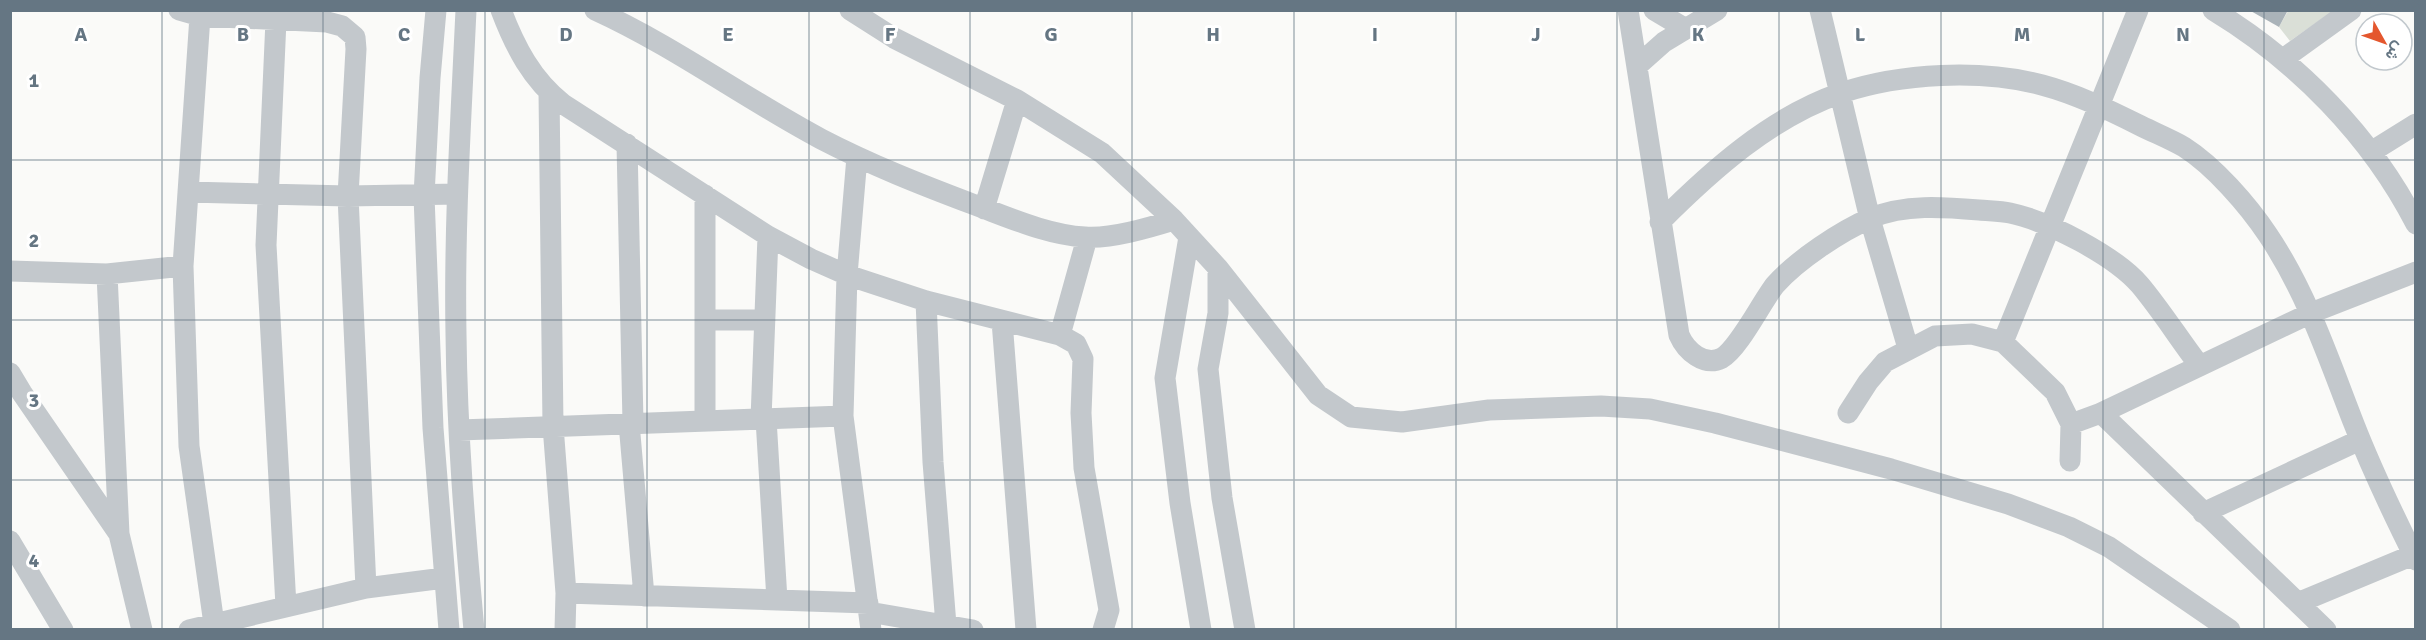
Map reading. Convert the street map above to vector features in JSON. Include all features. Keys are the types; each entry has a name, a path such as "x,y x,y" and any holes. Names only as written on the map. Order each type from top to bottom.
{"street":[{"path":"436,10 424,196 432,403 449,630"},
{"path":"466,10 457,194 456,334 463,499 474,630"},
{"path":"501,10 512,39 532,73 563,104 768,236 847,275 926,301 1060,335 1076,344 1083,359 1081,413 1084,468 1109,610 1103,630"},
{"path":"595,10 620,22 819,138 892,174 984,209 1051,231 1087,238 1151,228 1174,220"},
{"path":"850,10 894,38 1017,100 1102,153 1174,220 1218,268 1318,395 1351,417 1402,422 1489,410 1601,406 1650,409 1715,423 1891,469 2008,504 2070,527 2119,554 2230,630"},
{"path":"1628,10 1679,335 1683,346 1689,351 1701,358 1715,360 1730,351 1776,284 1824,244 1870,219 1894,210 1943,207 2010,213 2049,227 2082,243 2114,263 2139,284 2199,365"},
{"path":"1654,10 1686,29"},
{"path":"1637,66 1664,42 1717,10"},
{"path":"1820,10 1870,219 1908,348"},
{"path":"2003,342 2138,10"},
{"path":"2213,10 2283,59 2330,105 2371,152 2404,201 2415,224"},
{"path":"2283,59 2351,10"},
{"path":"214,624 189,446 183,266 188,192 190,13 327,22 342,26 355,37 348,196 366,588"},
{"path":"276,20 266,245 286,606"},
{"path":"1660,222 1703,180 1770,129 1806,108 1841,93 1880,83 1953,75 2042,85 2100,106 2185,147 2217,175 2266,232 2283,258 2310,313 2361,440 2414,558 2300,602"},
{"path":"549,92 553,426 566,593 565,630"},
{"path":"984,209 1017,100"},
{"path":"2371,152 2415,124"},
{"path":"627,144 631,423 644,596"},
{"path":"857,157 847,275 843,416 869,615"},
{"path":"188,192 348,196 457,194"},
{"path":"705,195 705,421"},
{"path":"768,236 763,419 777,600"},
{"path":"1189,237 1165,378 1180,503 1201,630"},
{"path":"1060,335 1087,238"},
{"path":"10,271 107,274 183,266"},
{"path":"1218,268 1218,313 1208,369 1222,498 1245,630"},
{"path":"2071,424 2102,413 2310,313 2415,272"},
{"path":"107,274 119,534 142,630"},
{"path":"926,301 933,462 946,625"},
{"path":"705,320 765,320"},
{"path":"1002,321 1026,630"},
{"path":"1848,413 1868,382 1885,362 1908,348 1935,336 1972,334 2003,342 2055,392 2071,424 2070,461"},
{"path":"10,373 16,396 119,534"},
{"path":"432,403 458,400"},
{"path":"2102,413 2203,513 2300,602 2326,630"},
{"path":"459,430 843,416"},
{"path":"2203,513 2361,440"},
{"path":"10,541 63,630"},
{"path":"189,630 366,588 444,578"},
{"path":"566,593 777,600 973,630"}],"shaded area":[{"path":"2288,11 2333,11 2290,41 2279,27"}],"building":[{"path":"2249,10 2288,10 2279,27"}]}
